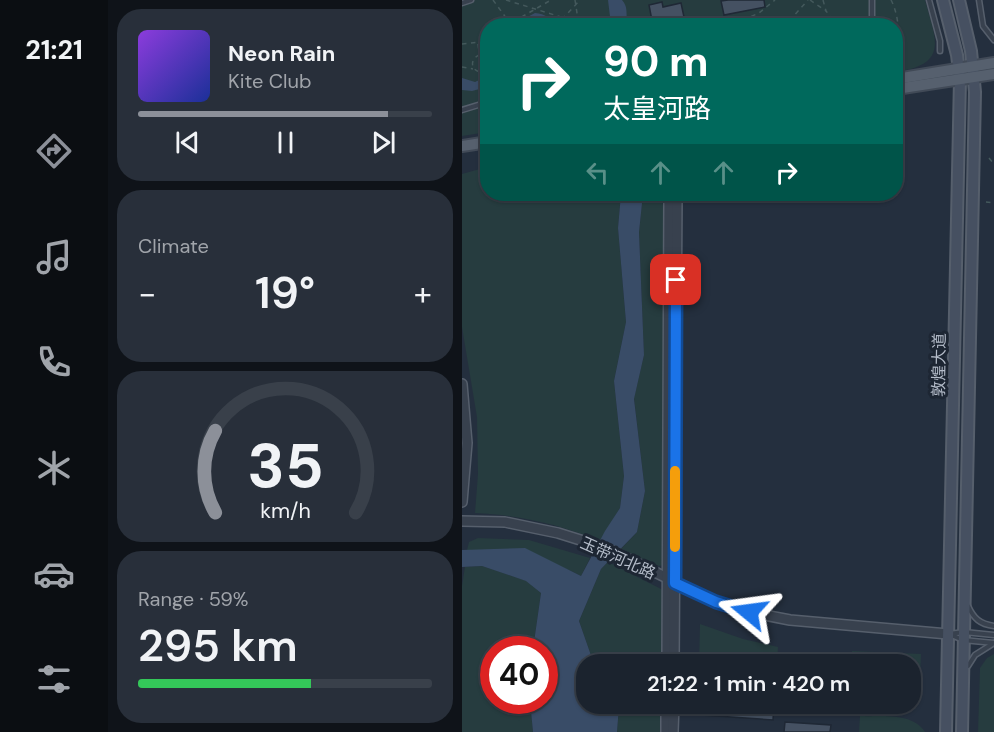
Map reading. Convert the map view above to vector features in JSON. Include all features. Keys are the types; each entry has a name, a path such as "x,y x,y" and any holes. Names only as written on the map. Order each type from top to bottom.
{"main road":[{"name":"敦煌大道","path":"944,0 959,74 946,732"},
{"name":"敦煌大道","path":"959,0 974,78 962,732"},
{"path":"903,87 959,74 973,66 994,63"},
{"path":"903,78 959,74 974,78 994,74"},
{"path":"462,146 480,143"},
{"path":"462,153 480,150"}],"street":[{"path":"669,201 674,654"},
{"path":"668,654 672,582 677,201"},
{"path":"462,384 467,442 462,502"},
{"name":"玉带河北路","path":"462,521 505,522 558,533 606,548 716,602 749,612 790,620 948,634"},
{"path":"666,714 666,732"},
{"path":"674,714 674,732"}],"lane":[{"path":"462,3 471,0"},
{"path":"872,0 872,18"},
{"path":"929,0 940,40 940,51"},
{"path":"979,0 983,26 994,40"},
{"path":"462,110 480,104"},
{"path":"964,597 972,615 983,624 994,626"},
{"path":"948,634 994,643"},
{"path":"948,634 994,635"},
{"path":"963,678 968,664 975,656 994,643"}],"path":[{"path":"492,0 506,18"},
{"path":"506,0 563,18 580,0"},
{"path":"520,18 551,0"},
{"path":"575,0 577,18"},
{"path":"748,18 759,13 775,0"},
{"path":"792,18 809,0 826,11 832,18"},
{"path":"823,0 826,11"},
{"path":"891,0 895,6 896,18"},
{"path":"462,44 478,42 479,55 472,60 473,69"},
{"path":"462,67 480,71"},
{"path":"989,158 994,164"},
{"path":"986,202 994,202"}],"green space":[{"path":"462,0 925,0 933,27 935,48 931,56 924,63 903,70 903,18 480,18 480,133 462,136"},
{"path":"480,169 480,201 620,201 618,228 626,322 614,381 624,476 620,508 600,541 539,521 475,513 478,474 477,417 462,327 462,174"},
{"path":"642,201 662,201 665,217 664,565 659,566 621,549 637,532 645,491 634,398 644,355 639,232"},
{"path":"478,538 529,540 590,558 581,576 556,565 526,557 467,550 469,542"},
{"path":"608,562 663,590 665,654 591,654 579,621 601,569"},
{"path":"482,566 527,581 541,593 535,636 480,636 480,714 531,714 533,732 462,732 462,586 465,567"},
{"path":"700,624 743,639 778,647 778,654 699,654"},
{"path":"852,651 921,654 852,654"},
{"path":"994,654 994,732 978,732 980,668 987,658"},
{"path":"618,714 664,714 664,732 617,732"},
{"path":"860,716 904,718 912,721 925,732 859,732"}],"water":[{"path":"608,0 622,0 626,7 627,18 610,18"},
{"path":"535,13 549,18 525,18"},
{"path":"462,78 475,82 480,80 480,89 462,90"},
{"path":"620,201 642,201 639,232 644,355 634,399 645,491 637,532 601,569 579,621 591,654 576,654 576,714 618,714 617,732 533,732 531,714 558,714 558,636 535,636 541,593 526,581 482,566 462,567 462,550 525,548 581,576 620,508 624,476 614,381 626,322 618,228"}],"building":[{"path":"764,0 765,7 724,15 721,1"},
{"path":"662,2 663,7 681,3 684,17 651,18 649,5"},
{"path":"702,714 773,714 773,720"},
{"path":"785,722 831,725 830,732 784,732"}],"slow traffic":[{"path":"675,471 675,547"}],"route":[{"path":"676,280 675,583 716,602 749,612"}]}
